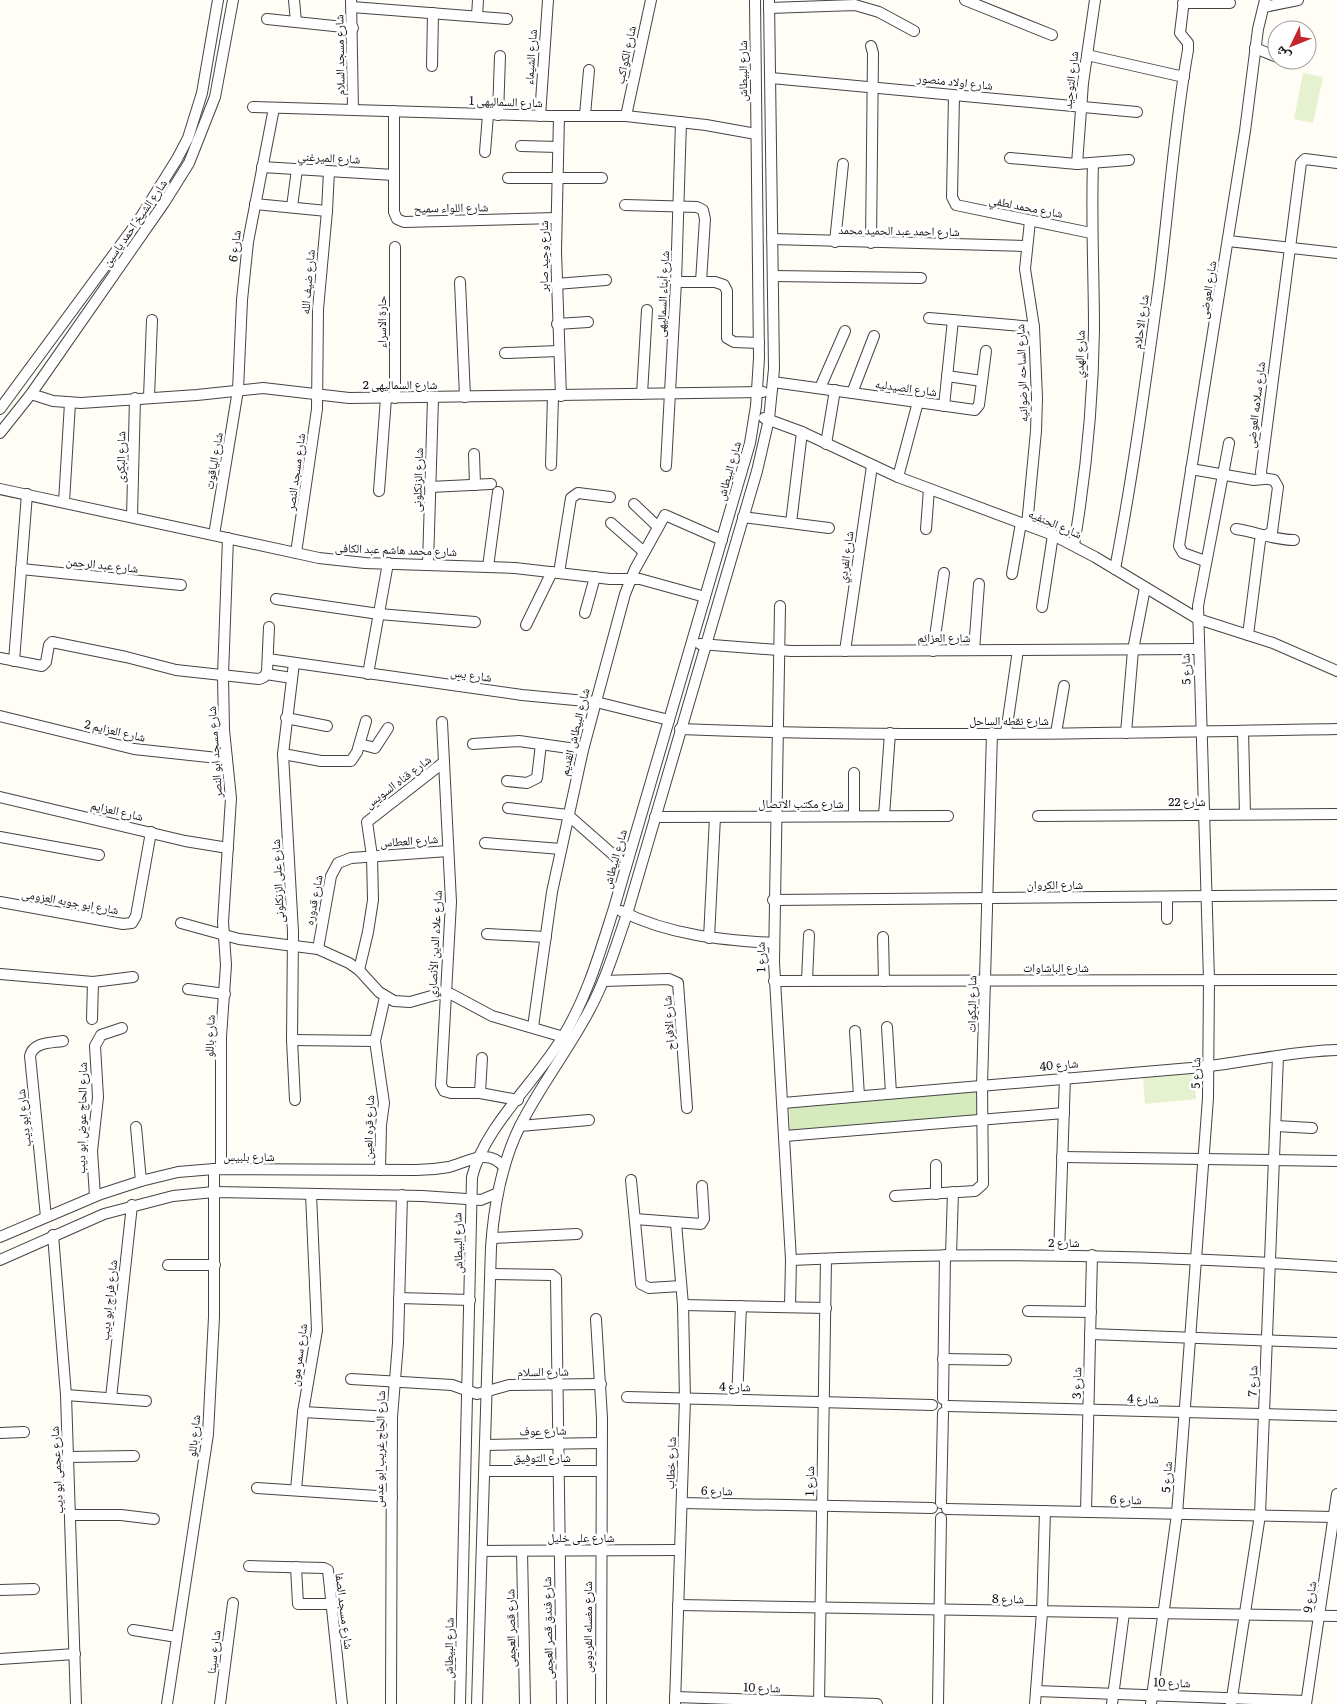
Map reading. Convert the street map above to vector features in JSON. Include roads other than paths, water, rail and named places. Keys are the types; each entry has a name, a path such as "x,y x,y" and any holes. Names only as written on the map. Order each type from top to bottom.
{"street":[{"name":"شارع الشيخ احمد ياسين","path":"0,409 139,220 177,159 188,138 202,93 218,0"},
{"name":"شارع الشيخ احمد ياسين","path":"0,433 31,394 164,204 189,163 215,97 233,0"},
{"path":"294,0 296,22"},
{"path":"415,0 416,12"},
{"path":"477,16 478,0"},
{"name":"شارع الشيماء","path":"540,116 548,0"},
{"name":"شارع الكواكب","path":"626,116 651,0"},
{"name":"شارع البيطاش","path":"460,1704 472,1177 479,1157 492,1134 568,1038 614,908 750,442 758,392 759,343 755,0"},
{"path":"965,0 1052,35"},
{"name":"شارع التوحيد","path":"1077,164 1080,107 1095,0"},
{"path":"1264,4 1298,0"},
{"path":"1183,1 1230,3"},
{"name":"شارع الاحلام","path":"1115,569 1128,504 1159,283 1188,46 1180,33 1183,1"},
{"path":"769,4 847,2 870,9 914,31"},
{"path":"351,4 416,12 507,19"},
{"name":"شارع مسجد السلام","path":"351,4 354,110"},
{"name":"شارع البيطاش","path":"477,1704 492,1238 498,1193 504,1167 520,1126 568,1038 604,981 627,914 743,517 769,419 773,382 773,276 769,4"},
{"name":"شارع العوضى","path":"1205,561 1183,553 1180,546 1246,132 1255,48 1264,4"},
{"path":"432,66 433,13"},
{"path":"267,19 353,28"},
{"path":"870,46 873,51 871,243"},
{"path":"1255,48 1267,52"},
{"path":"1086,54 1184,77"},
{"path":"485,152 493,115 500,56"},
{"path":"584,115 589,70"},
{"name":"شارع اولاد منصور","path":"771,78 1137,112"},
{"name":"شارع محمد لطفي","path":"954,96 952,197 956,205 1091,233"},
{"name":"شارع السماليهى 1","path":"253,107 493,115 626,116 681,122 756,134"},
{"name":"شارع 6","path":"238,390 244,281 255,204 274,108"},
{"name":"شارع اللواء سميح","path":"394,111 394,212 399,221 556,218"},
{"name":"شارع وحيد صابر","path":"551,465 557,396 556,218 559,116"},
{"name":"شارع أبناء السماليهى","path":"666,466 676,282 681,122"},
{"path":"521,146 558,147"},
{"path":"1010,158 1077,164 1129,160"},
{"name":"شارع سلامه العوضى","path":"1264,479 1261,472 1288,248 1302,160 1337,162"},
{"path":"835,242 843,164"},
{"name":"شارع الهدي","path":"1074,545 1088,449 1093,365 1094,296 1091,233 1093,164"},
{"name":"شارع الميرغني","path":"262,167 394,175"},
{"path":"292,207 298,169"},
{"name":"شارع ضيف الله","path":"318,394 318,299 329,171"},
{"path":"508,178 602,178"},
{"path":"255,204 327,211"},
{"path":"625,205 699,208 705,214 701,282"},
{"name":"شارع الساحه الرضوانيه","path":"1012,574 1024,524 1036,432 1034,327 1026,275 1026,246 1030,220"},
{"path":"757,227 772,228"},
{"name":"شارع احمد عبد الحميد محمد","path":"772,239 1026,246"},
{"path":"1228,241 1337,253"},
{"name":"حارة الاسراء","path":"379,491 391,398 395,247"},
{"path":"773,276 920,278"},
{"path":"556,284 606,280"},
{"path":"460,282 465,398"},
{"path":"676,282 719,283 726,288 726,336 729,340 759,343"},
{"path":"642,394 647,310"},
{"path":"929,318 1034,327"},
{"path":"148,398 152,320"},
{"path":"944,406 953,320"},
{"path":"557,324 588,322"},
{"path":"820,388 845,331"},
{"path":"852,393 874,336"},
{"path":"505,354 558,351"},
{"name":"شارع الصيدليه","path":"773,382 977,409 986,351"},
{"path":"947,376 982,381"},
{"name":"شارع السماليهى 2","path":"31,394 70,403 274,388 349,398 772,393"},
{"name":"شارع الياقوت","path":"214,535 238,390"},
{"path":"826,444 835,390"},
{"name":"شارع مسجد النصر","path":"296,553 318,394"},
{"name":"شارع البكرى","path":"132,517 135,398"},
{"name":"شارع الزنكلونى","path":"428,564 433,398"},
{"path":"898,477 918,402"},
{"path":"64,502 70,403"},
{"name":"شارع الحنفيه","path":"755,415 802,432 898,477 1053,535 1074,545 1198,619 1291,649 1337,671"},
{"path":"792,523 802,432"},
{"name":"شارع 5","path":"1152,1700 1177,1514 1204,1159 1208,1067 1209,980 1198,619 1205,561 1229,443"},
{"path":"474,454 475,484"},
{"name":"شارع الفردي","path":"845,651 872,466"},
{"path":"1191,470 1254,480 1264,479 1275,482 1278,487 1272,530 1269,535 1260,541 1248,636"},
{"path":"430,487 492,484"},
{"name":"شارع محمد هاشم عبد الكافى","path":"0,489 296,553 342,561 488,567 649,580 705,597"},
{"path":"926,529 929,489"},
{"path":"488,567 498,492"},
{"path":"526,625 555,573 571,498 578,493 610,497"},
{"path":"14,661 27,494"},
{"path":"634,504 658,526 663,516 668,515 722,540"},
{"path":"743,517 829,528"},
{"path":"611,523 644,552"},
{"name":"شارع البيطاش القديم","path":"533,1027 561,849 583,750 620,610 631,579 658,526"},
{"path":"1236,529 1256,532 1274,539 1294,540"},
{"path":"1042,607 1053,535"},
{"name":"شارع مسجد ابو النصر","path":"223,934 231,798 223,675 228,538"},
{"path":"368,674 388,563"},
{"name":"شارع عبد الرحمن","path":"21,569 181,585"},
{"path":"933,650 944,573"},
{"path":"585,613 595,577"},
{"path":"974,650 979,584"},
{"path":"1126,733 1133,650 1145,588"},
{"path":"276,599 379,614 475,622"},
{"name":"شارع 1","path":"780,606 773,943 791,1260 790,1307"},
{"path":"266,674 269,627"},
{"path":"0,658 42,666 46,662 48,645 52,642 126,656 176,670 259,679 266,674 292,678"},
{"name":"شارع العزائم","path":"691,643 779,651 1198,649"},
{"path":"1006,733 1018,650"},
{"name":"شارع يس","path":"268,659 522,695 596,702 669,720"},
{"name":"شارع على الزنكلونى","path":"294,663 282,754 293,945 292,1040 295,1100"},
{"path":"1056,733 1064,686"},
{"name":"شارع العزايم 2","path":"0,716 155,752 227,759"},
{"path":"286,718 327,726"},
{"path":"282,754 308,760 346,762 355,758 366,721"},
{"name":"شارع علاء الدين الأنصاري","path":"442,722 451,902 441,1084 444,1091 451,1093 480,1093 518,1100"},
{"path":"360,744 375,748 388,728"},
{"name":"شارع نقطه الساحل","path":"680,729 777,733 1126,733 1337,729"},
{"path":"1243,731 1245,814"},
{"path":"884,816 890,733"},
{"name":"شارع البكوات","path":"895,1196 975,1191 983,1184 982,1085 992,733"},
{"path":"473,744 504,741 583,750"},
{"path":"507,781 527,783 536,778 541,744"},
{"name":"شارع قناه السويس","path":"359,970 372,911 372,856 367,827 368,820 444,762"},
{"path":"854,773 854,816"},
{"name":"شارع العزايم","path":"0,797 191,842 228,848"},
{"path":"508,808 568,816 626,866"},
{"name":"شارع 22","path":"1038,816 1337,814"},
{"name":"شارع مكتب الاتصال","path":"655,817 948,816"},
{"path":"709,938 715,817"},
{"name":"شارع ابو جوبه العزومى","path":"0,902 123,924 132,923 136,916 151,832"},
{"path":"0,837 99,855"},
{"path":"485,843 561,849"},
{"name":"شارع العطاس","path":"372,856 448,851"},
{"name":"شارع قدوره","path":"318,949 333,869 344,859 372,856"},
{"name":"شارع الكروان","path":"773,900 1207,898 1337,895"},
{"path":"1167,898 1167,919"},
{"path":"614,908 677,931 709,938 773,943"},
{"path":"181,923 248,941 318,949 359,970 385,997 394,1001 410,1002 446,992 492,1016 568,1038"},
{"name":"شارع باللو","path":"167,1704 208,1434 215,1265 214,1192 218,1169 221,1037 226,965 223,934"},
{"path":"487,934 546,937"},
{"path":"807,981 809,935"},
{"path":"883,936 884,981"},
{"path":"0,974 93,982 133,977"},
{"name":"شارع الافراح","path":"604,981 669,979 678,984 687,1108"},
{"name":"شارع الباشاوات","path":"774,980 1337,980"},
{"path":"92,1019 93,982"},
{"path":"188,989 225,994"},
{"name":"شارع قره العين","path":"380,1170 381,1125 384,1103 375,1041 385,997"},
{"path":"886,1026 891,1093"},
{"name":"شارع الحاج عوض ابو ديب","path":"95,1196 92,1142 98,1096 95,1046 101,1035 122,1028"},
{"path":"855,1031 859,1096"},
{"path":"292,1040 375,1041"},
{"name":"شارع ابو ديب","path":"46,1217 30,1056 32,1049 38,1045 62,1041"},
{"name":"شارع 40","path":"783,1103 1065,1077 1208,1067 1278,1056 1337,1050"},
{"name":"شارع 7","path":"1232,1701 1260,1515 1278,1056"},
{"path":"480,1093 482,1058"},
{"path":"1059,1255 1065,1077"},
{"path":"785,1136 1064,1112"},
{"path":"520,1126 589,1120"},
{"path":"1276,1126 1312,1128"},
{"path":"136,1127 141,1181"},
{"path":"479,1157 496,1159 504,1167"},
{"name":"شارع بلبيس","path":"0,1237 95,1196 141,1181 178,1172 218,1169 432,1170 479,1157"},
{"path":"1062,1158 1337,1161"},
{"path":"936,1164 936,1194"},
{"path":"631,1180 641,1284 649,1288 681,1286"},
{"path":"635,1219 697,1225 703,1222 702,1186"},
{"path":"0,1260 53,1235 132,1205 173,1196 214,1192 487,1199 498,1193"},
{"path":"938,1704 941,1518 946,1515 940,1507 944,1406 943,1359 948,1255 954,1192"},
{"name":"شارع سمر مون","path":"296,1490 303,1412 317,1330 311,1194"},
{"name":"شارع الحاج غريب ابو عدس","path":"391,1704 392,1416 399,1298 402,1196"},
{"name":"شارع فراج ابو ديب","path":"111,1398 132,1205"},
{"name":"شارع خطاب","path":"675,1701 685,1398 681,1286 676,1223"},
{"path":"492,1238 576,1234"},
{"name":"شارع عجمى ابو ديب","path":"53,1235 66,1395 72,1515 76,1704"},
{"name":"شارع 2","path":"791,1260 948,1255 1092,1255 1270,1262 1337,1267"},
{"name":"شارع 3","path":"1086,1512 1092,1255"},
{"name":"شارع 1","path":"819,1703 826,1259"},
{"path":"168,1265 215,1265"},
{"name":"شارع فندق قصر العجمى","path":"491,1274 552,1275 556,1278 562,1704"},
{"path":"399,1298 470,1300"},
{"path":"682,1306 826,1308"},
{"path":"737,1400 741,1306"},
{"path":"1028,1311 1091,1312"},
{"name":"شارع مغسله الفردوس","path":"596,1319 601,1384 601,1704"},
{"path":"1090,1334 1337,1343"},
{"path":"943,1359 1006,1360"},
{"name":"شارع السلام","path":"351,1379 452,1385 477,1394 509,1385 601,1384"},
{"path":"66,1395 146,1401"},
{"name":"شارع 4","path":"627,1397 932,1405 935,1400 944,1406 1184,1414 1337,1416"},
{"path":"303,1412 392,1416"},
{"path":"0,1433 24,1432"},
{"name":"شارع عوف","path":"485,1445 601,1443"},
{"path":"69,1457 134,1456"},
{"name":"شارع التوفيق","path":"484,1471 600,1470"},
{"path":"257,1488 392,1497"},
{"name":"شارع 9","path":"1306,1702 1337,1494"},
{"name":"شارع 6","path":"682,1503 940,1507 1334,1517"},
{"path":"1035,1704 1042,1612 1045,1511"},
{"path":"72,1515 121,1515 154,1519"},
{"name":"شارع على خليل","path":"482,1552 680,1550"},
{"name":"شارع قصر العجمى","path":"522,1551 525,1704"},
{"name":"شارع مسجد الصفا","path":"249,1566 327,1569 342,1704"},
{"path":"296,1567 298,1604 332,1604"},
{"path":"0,1590 34,1589"},
{"name":"شارع سينا","path":"220,1704 233,1603"},
{"name":"شارع 8","path":"678,1605 1337,1616"},
{"path":"1113,1699 1124,1613"},
{"path":"133,1630 177,1637"},
{"path":"0,1659 75,1654"},
{"name":"شارع 10","path":"1036,1692 1113,1699 1306,1702"},
{"name":"شارع 10","path":"675,1701 877,1704"}]}
